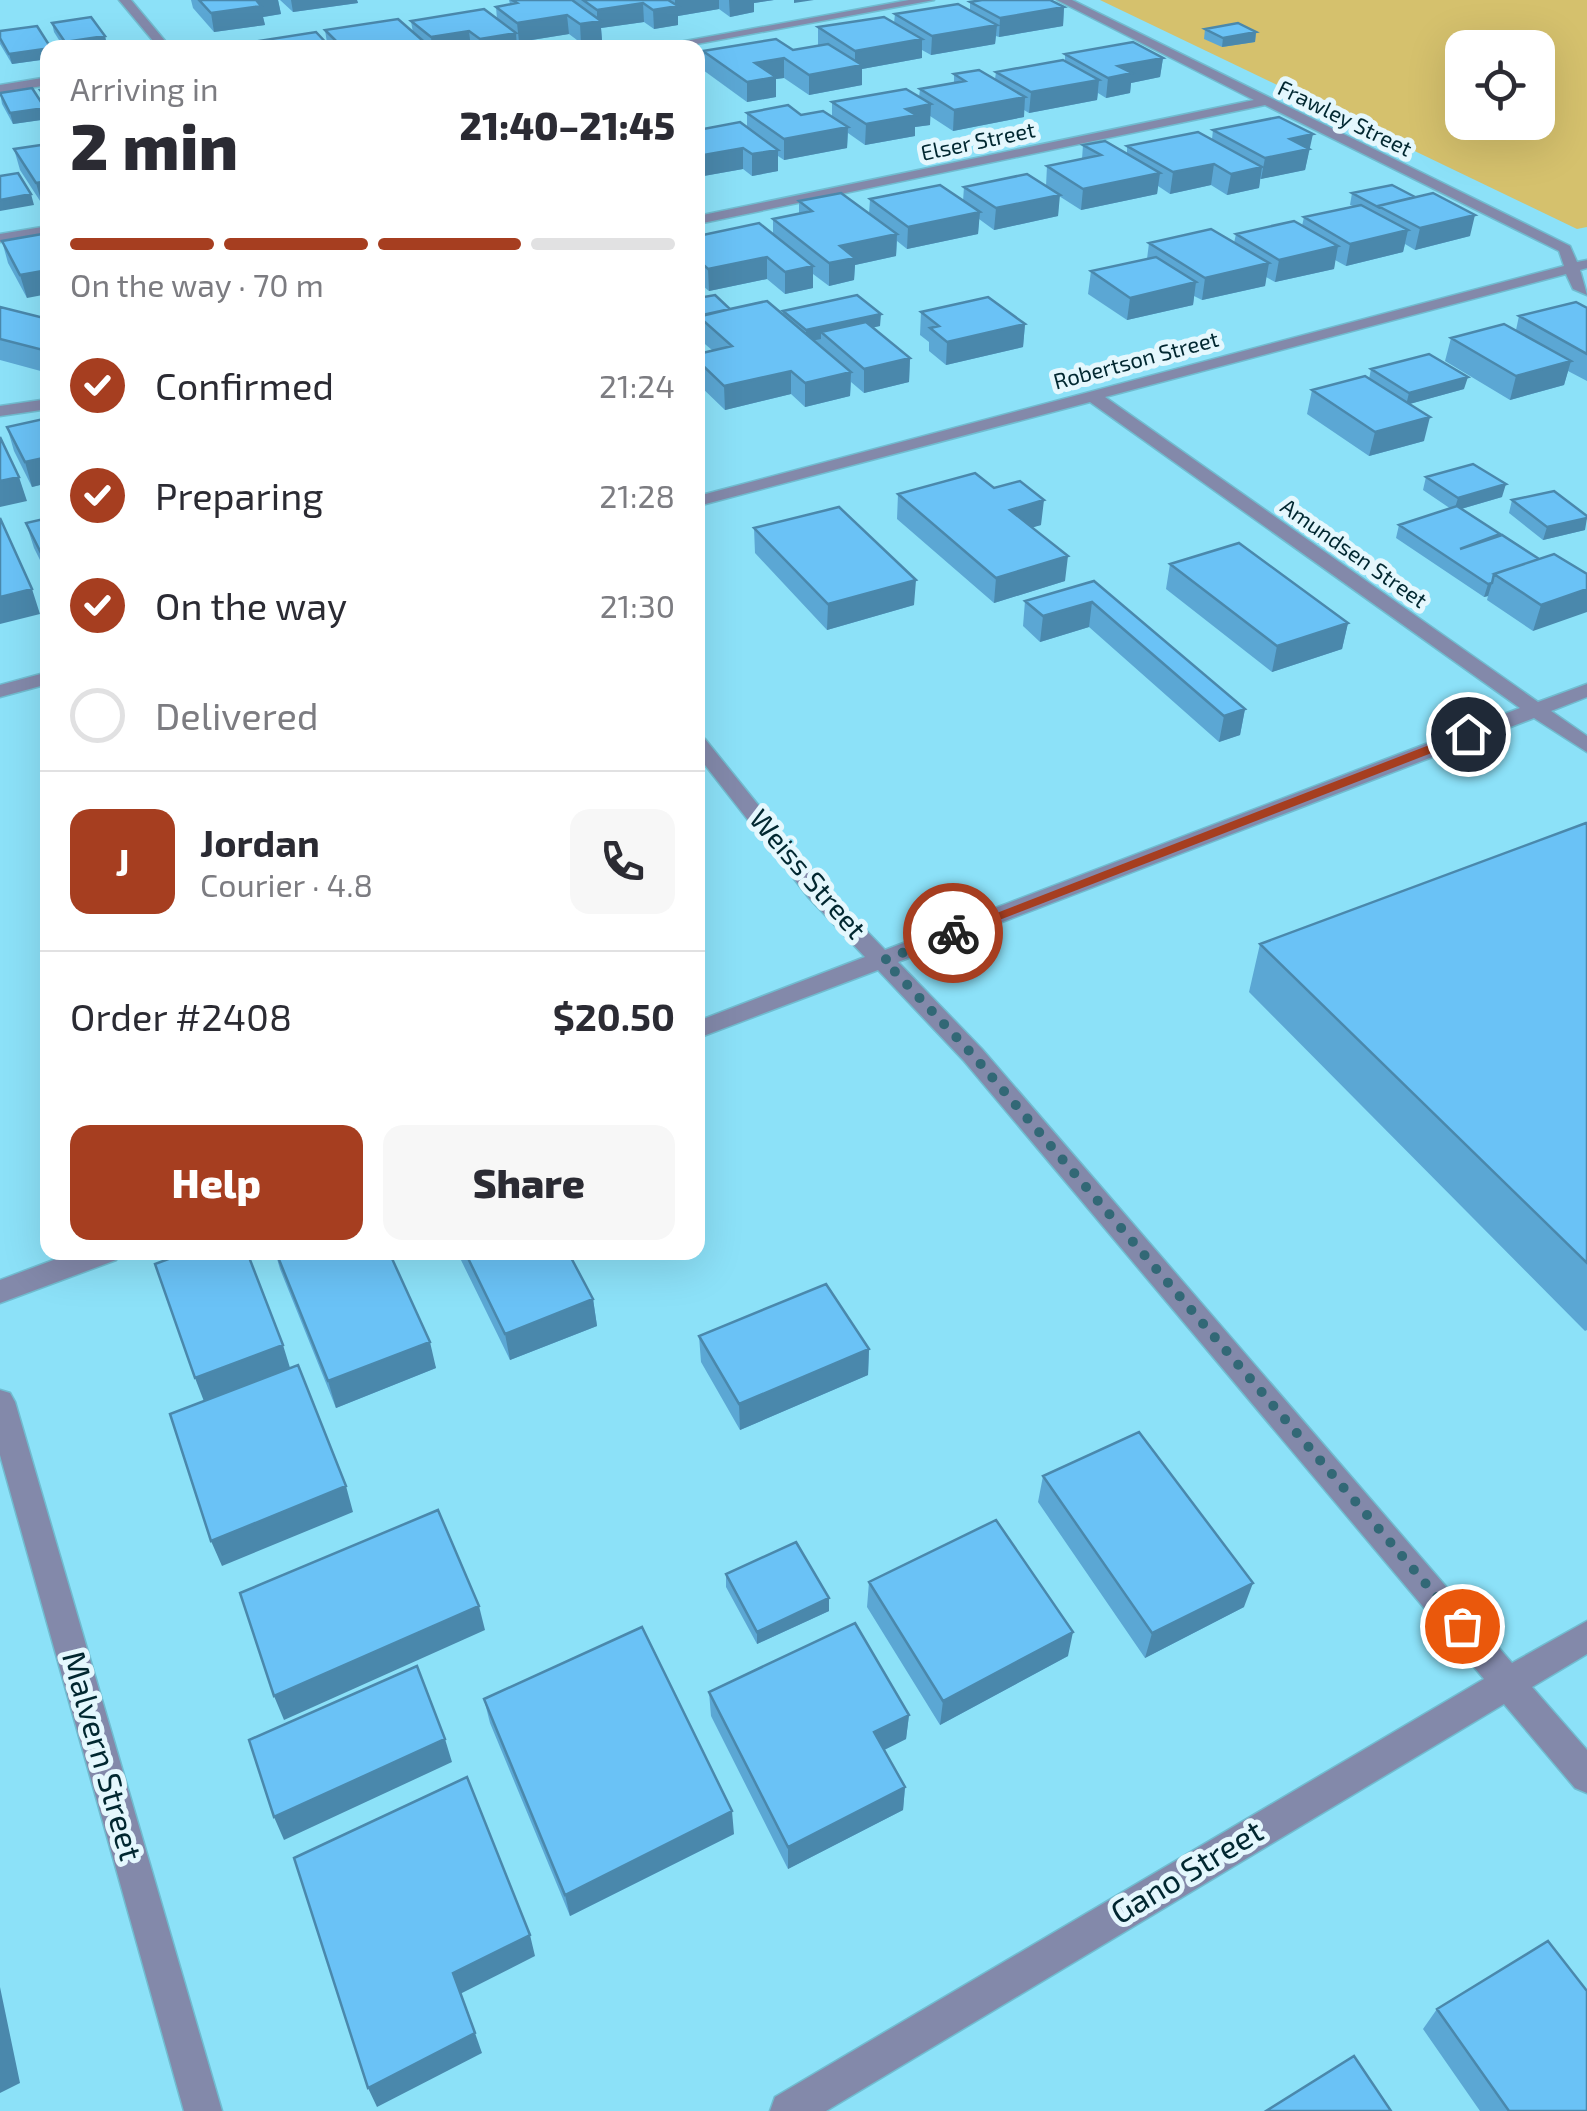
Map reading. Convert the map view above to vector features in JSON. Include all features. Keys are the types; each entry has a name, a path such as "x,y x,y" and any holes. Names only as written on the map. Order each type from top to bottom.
{"street":[{"path":"124,0 159,40"},
{"path":"698,40 928,0"},
{"name":"Frawley Street","path":"1063,0 1566,249 1580,266 1578,286 1587,291"},
{"path":"0,89 40,82"},
{"name":"Elser Street","path":"705,219 1266,101"},
{"path":"0,238 40,231"},
{"name":"Robertson Street","path":"705,499 1580,266"},
{"name":"Amundsen Street","path":"1094,397 1587,746"},
{"path":"0,412 40,405"},
{"path":"0,691 40,680"},
{"path":"705,1027 1587,690"},
{"name":"Weiss Street","path":"705,752 818,893 973,1055 1510,1680 1587,1776"},
{"path":"0,1292 85,1260"},
{"name":"Malvern Street","path":"0,1402 203,2111"},
{"name":"Gano Street","path":"789,2111 1587,1636"}],"shaded area":[{"path":"1100,0 1587,0 1587,227 1577,229"}],"building":[{"path":"199,0 256,0 261,6 211,13"},
{"path":"512,0 572,0 601,21 580,24 567,15 517,23 496,7 517,3"},
{"path":"583,0 668,0 678,6 653,10 643,3 597,10"},
{"path":"1050,0 1064,7 1000,18 970,2"},
{"path":"958,4 997,25 932,36 895,14"},
{"path":"484,9 516,33 480,39 469,31 431,37 411,21"},
{"path":"91,17 105,36 64,40 52,23"},
{"path":"884,17 922,39 855,51 818,27"},
{"path":"398,19 422,40 335,40 325,30"},
{"path":"1238,23 1256,32 1223,38 1205,29"},
{"path":"37,26 46,40 40,40 40,50 9,54 0,31"},
{"path":"316,32 324,40 265,40"},
{"path":"776,39 793,50 828,44 862,65 809,75 784,58 755,63 776,77 747,82 705,51"},
{"path":"1133,42 1163,58 1118,66 1132,73 1108,78 1065,54"},
{"path":"1063,60 1099,80 1031,92 996,72"},
{"path":"979,70 1025,97 954,110 920,89 965,81 954,74"},
{"path":"32,88 40,100 40,109 10,113 0,93"},
{"path":"906,89 931,104 906,109 916,115 866,124 832,102"},
{"path":"788,105 801,115 823,111 848,127 784,139 747,113"},
{"path":"1279,117 1313,134 1290,139 1309,149 1265,158 1213,130"},
{"path":"740,122 778,150 752,154 743,148 705,155 705,129"},
{"path":"1198,132 1262,167 1231,174 1214,164 1173,172 1127,146"},
{"path":"1105,141 1160,173 1083,189 1047,166 1101,155 1083,145"},
{"path":"40,145 40,182 36,183 14,149"},
{"path":"18,173 31,194 0,200 0,176"},
{"path":"1027,174 1060,195 996,208 964,187"},
{"path":"940,185 980,212 908,227 870,199"},
{"path":"1392,185 1415,197 1378,207 1352,193"},
{"path":"841,193 897,234 840,246 855,258 829,263 773,219 812,211 799,201"},
{"path":"1433,193 1475,215 1420,228 1378,206"},
{"path":"1361,205 1408,230 1350,244 1304,217"},
{"path":"1294,221 1338,246 1279,260 1236,234"},
{"path":"759,223 813,266 785,272 767,257 708,269 705,235"},
{"path":"1211,229 1269,263 1205,278 1149,243"},
{"path":"40,234 40,271 20,275 2,241"},
{"path":"1156,257 1196,282 1130,298 1091,271"},
{"path":"715,295 730,309 705,315 705,297"},
{"path":"857,295 881,314 806,330 783,311"},
{"path":"988,297 1025,324 947,342 930,328 939,326 921,312"},
{"path":"767,301 851,372 805,383 791,371 724,386 705,368 705,352 732,346 705,322 705,314"},
{"path":"1576,302 1587,308 1587,354 1519,316"},
{"path":"0,307 40,317 40,349 0,339"},
{"path":"866,322 910,358 864,369 821,332"},
{"path":"1504,324 1571,361 1516,376 1451,338"},
{"path":"1429,354 1468,377 1409,393 1371,369"},
{"path":"1365,376 1430,417 1375,432 1312,390"},
{"path":"40,420 40,459 25,462 7,427"},
{"path":"0,437 19,477 0,481"},
{"path":"1473,464 1506,484 1458,498 1426,477"},
{"path":"975,473 994,488 1020,481 1044,500 1010,510 1068,556 996,578 898,494"},
{"path":"1554,491 1587,518 1547,527 1512,500"},
{"path":"1457,506 1500,534 1460,549 1502,535 1539,559 1494,574 1488,584 1399,525"},
{"path":"839,507 916,580 828,604 754,528"},
{"path":"0,518 32,589 0,597"},
{"path":"40,520 40,551 26,523"},
{"path":"1239,543 1348,623 1277,646 1170,564"},
{"path":"1554,554 1587,574 1587,589 1541,605 1494,574"},
{"path":"1094,581 1245,709 1224,716 1092,602 1043,616 1025,601"},
{"path":"1587,824 1587,1263 1260,944"},
{"path":"166,1260 250,1260 283,1345 195,1378 155,1264"},
{"path":"279,1260 393,1260 430,1342 328,1381"},
{"path":"469,1260 572,1260 593,1299 505,1334"},
{"path":"826,1284 869,1349 739,1404 699,1336"},
{"path":"298,1365 346,1486 211,1541 170,1414"},
{"path":"1139,1432 1253,1583 1152,1633 1043,1476"},
{"path":"438,1510 479,1606 274,1696 240,1593"},
{"path":"996,1520 1073,1632 943,1701 869,1582"},
{"path":"796,1542 829,1598 757,1632 726,1574"},
{"path":"855,1623 909,1715 874,1732 905,1787 788,1847 709,1692"},
{"path":"642,1627 732,1811 565,1895 484,1699"},
{"path":"417,1666 445,1739 274,1817 249,1740"},
{"path":"467,1777 530,1935 453,1973 475,2033 368,2088 294,1858"},
{"path":"1548,1941 1587,1991 1587,2111 1509,2111 1437,2009"},
{"path":"1354,2056 1391,2111 1266,2111"}],"way so far":[{"path":"953,933 884,960 973,1055 1462,1626"}],"route":[{"path":"953,933 1468,734"}]}
